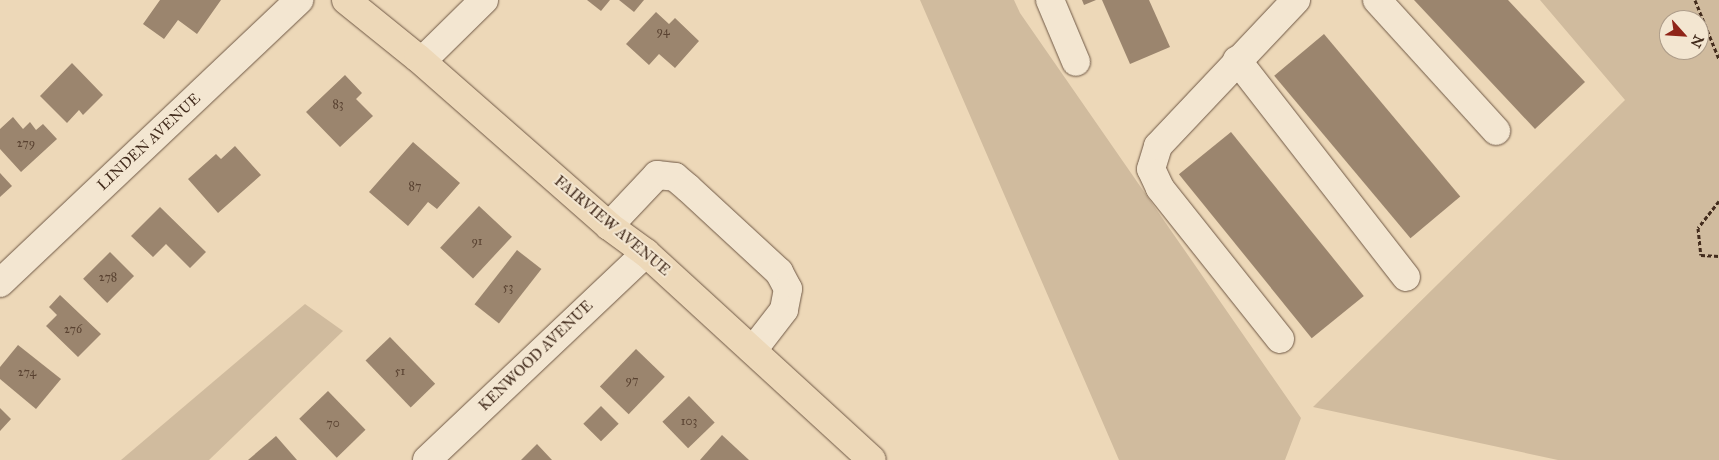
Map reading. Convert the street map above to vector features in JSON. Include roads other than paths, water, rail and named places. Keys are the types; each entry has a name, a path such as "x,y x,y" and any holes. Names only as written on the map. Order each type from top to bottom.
{"main road":[{"name":"FAIRVIEW AVENUE","path":"346,0 422,61 609,226 646,253 872,460"}],"street":[{"name":"LINDEN AVENUE","path":"0,283 299,0"},
{"path":"422,61 484,0"},
{"path":"1050,0 1076,62"},
{"path":"1280,339 1160,188 1151,169 1158,146 1237,60 1296,0"},
{"path":"1377,0 1496,131"},
{"path":"1237,60 1406,277"},
{"path":"609,226 657,174 675,178 688,188 779,272 788,288 784,310 753,350"},
{"name":"KENWOOD AVENUE","path":"427,460 646,253"}]}
